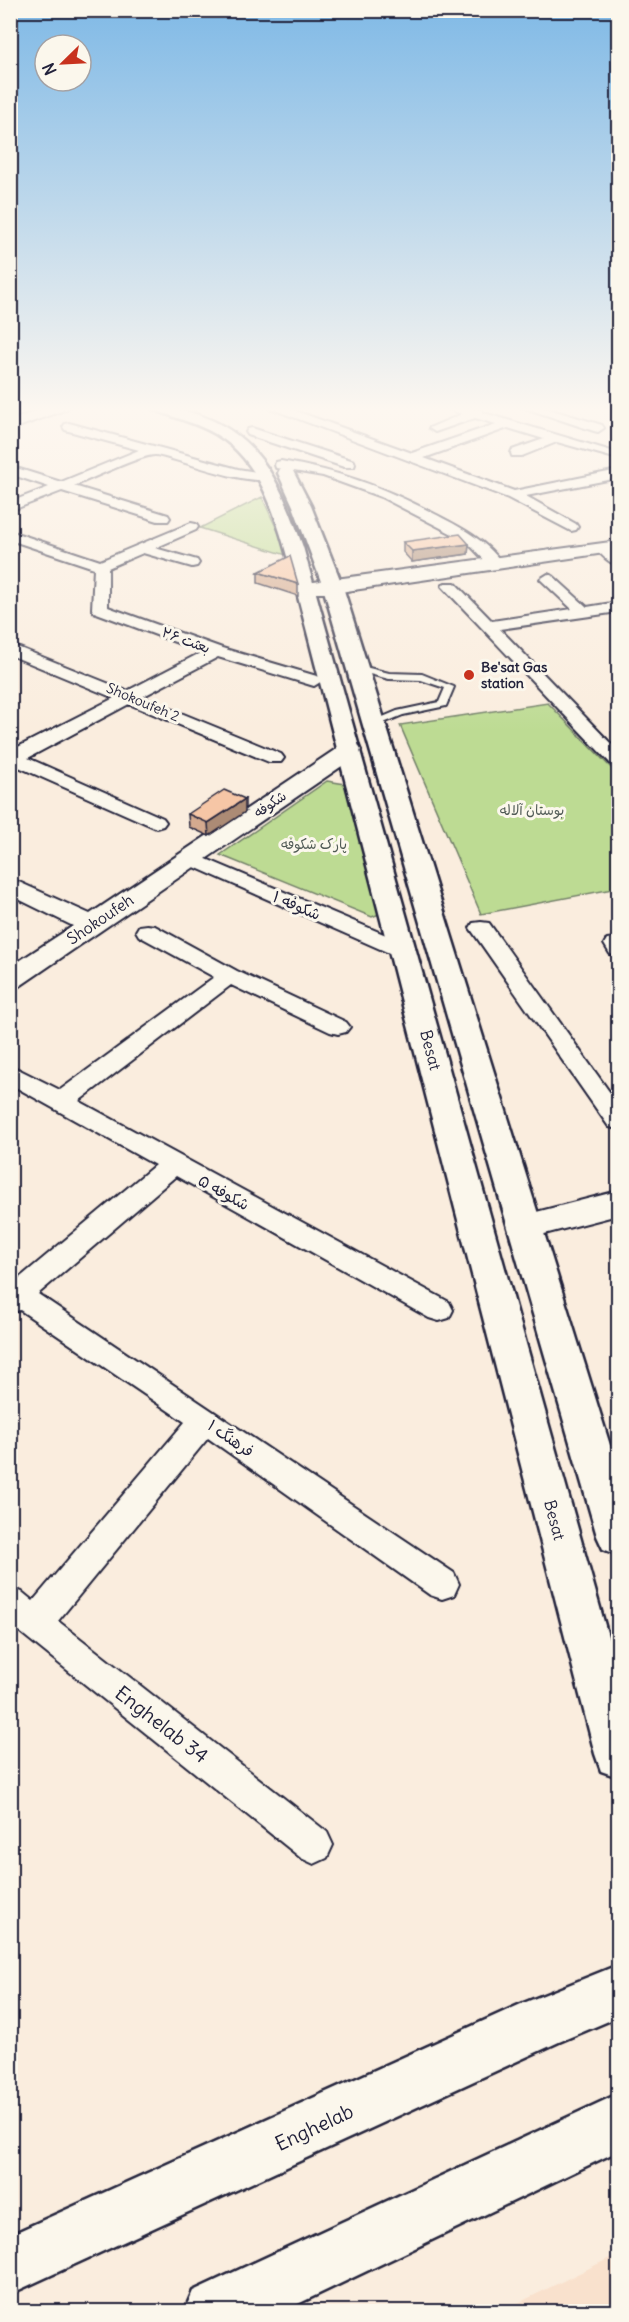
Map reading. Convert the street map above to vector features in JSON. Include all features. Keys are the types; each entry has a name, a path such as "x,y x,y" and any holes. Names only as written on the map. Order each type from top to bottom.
{"main road":[{"name":"Besat","path":"283,514 357,668 618,1536"},
{"name":"Besat","path":"320,588 350,750 618,1754"},
{"path":"479,1227 525,1227"},
{"name":"Enghelab","path":"10,2265 540,2022 618,1991"},
{"path":"214,2312 618,2122"}],"street":[{"path":"151,514 162,518"},
{"path":"427,514 471,538 496,564"},
{"path":"548,514 571,527"},
{"path":"10,535 101,566 191,527"},
{"path":"320,588 611,547 618,561"},
{"path":"144,549 192,563"},
{"name":"بعثت ۲۶","path":"101,566 100,609 216,651 314,681"},
{"path":"548,579 584,612"},
{"path":"450,586 618,759"},
{"path":"489,626 618,607"},
{"path":"602,610 618,624"},
{"name":"Shokoufeh 2","path":"10,649 275,758"},
{"path":"12,758 216,651"},
{"name":"شکوفه","path":"190,858 350,750"},
{"path":"12,758 156,822"},
{"name":"Shokoufeh","path":"10,980 190,858"},
{"name":"شکوفه ۱","path":"190,858 404,951"},
{"path":"10,885 92,925"},
{"path":"481,928 618,1121"},
{"path":"147,931 229,976 338,1027"},
{"path":"61,1102 229,976"},
{"name":"شکوفه ۵","path":"10,1073 439,1310"},
{"path":"14,1295 173,1164"},
{"path":"525,1227 618,1203"},
{"name":"فرهنگ ۱","path":"14,1295 205,1420 442,1584"},
{"path":"23,1613 205,1420"},
{"name":"Enghelab 34","path":"23,1613 314,1845"}],"lane":[{"path":"357,668 389,676 422,677 450,687 443,704 400,713 374,724"}],"shaded area":[{"path":"618,2254 618,2311 502,2311"}],"green space":[{"path":"227,514 270,514 288,553 286,555 200,528"},
{"name":"بوستان آلاله","path":"548,703 618,775 618,888 481,914 400,725"},
{"name":"پارک شکوفه","path":"327,781 345,784 379,914 372,917 220,855"}],"building":[{"path":"460,534 469,544 412,551 403,542"},
{"path":"290,556 298,584 258,572"},
{"path":"224,790 245,799 208,823 188,814"}],"place":[{"name":"Be'sat Gas station","path":"469,675"}]}
